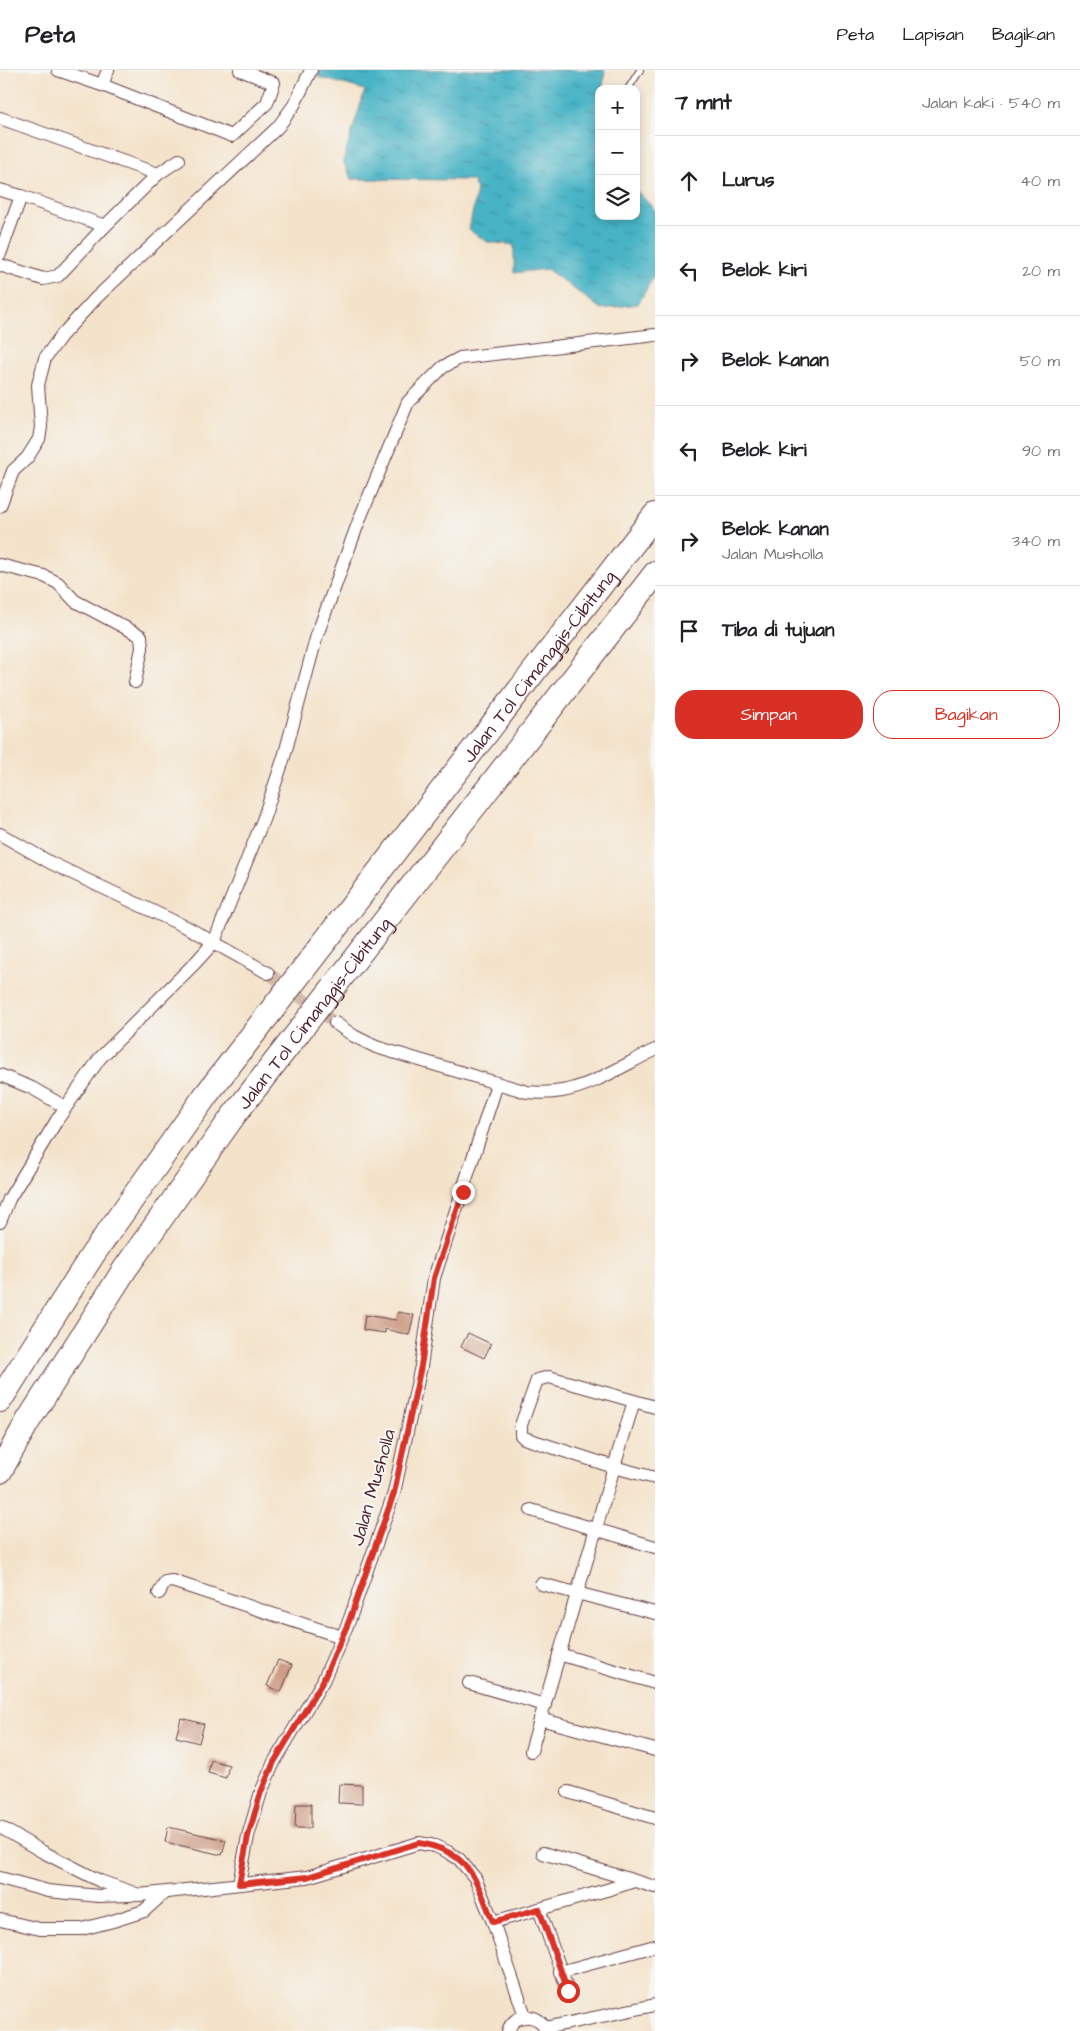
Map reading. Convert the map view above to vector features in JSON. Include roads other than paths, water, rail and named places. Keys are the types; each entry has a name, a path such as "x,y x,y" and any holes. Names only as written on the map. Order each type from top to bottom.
{"highway":[{"name":"Jalan Tol Cimanggis–Cibitung","path":"0,1400 93,1254 206,1096 655,515"},
{"name":"Jalan Tol Cimanggis–Cibitung","path":"0,1470 28,1421 125,1269 234,1114 655,574"}],"street":[{"path":"58,70 102,85 232,136 267,103 274,83 240,70"},
{"path":"102,85 108,70"},
{"path":"0,506 13,472 27,458 39,439 41,427 38,385 45,358 61,336 96,298 278,128 294,105 310,70"},
{"path":"0,118 158,174"},
{"path":"0,266 43,279 58,276 158,174 179,160"},
{"path":"0,190 105,226"},
{"path":"0,254 21,196"},
{"path":"0,1222 9,1199 66,1107 100,1058 126,1030 190,969 214,942 263,820 278,775 317,635 360,518 408,402 443,367 460,358 655,335"},
{"path":"0,565 44,576 58,583 75,601 141,636 142,648 135,682"},
{"path":"0,835 51,863 190,928 268,973"},
{"path":"335,1023 354,1036 376,1046 527,1092 548,1093 564,1091 584,1085 655,1050"},
{"path":"0,1075 32,1088 66,1107"},
{"name":"Jalan Musholla","path":"239,1884 248,1836 264,1785 274,1762 323,1681 342,1638 394,1493 421,1366 434,1278 496,1084"},
{"path":"655,1407 549,1377 539,1378 521,1425 521,1435 524,1438 655,1478"},
{"path":"530,1751 634,1401"},
{"path":"531,1510 655,1546"},
{"path":"159,1593 165,1582 172,1580 342,1638"},
{"path":"541,1584 655,1613"},
{"path":"559,1654 655,1683"},
{"path":"469,1683 544,1705"},
{"path":"540,1718 655,1750"},
{"path":"568,1792 655,1818"},
{"path":"0,1828 100,1881 139,1895"},
{"path":"0,1878 48,1890 99,1896 139,1895 307,1877 419,1843 435,1846 459,1859 475,1878 493,1922 524,2016"},
{"path":"543,1853 655,1887"},
{"path":"493,1922 634,1881"},
{"path":"0,1920 40,1929 82,1929 144,1911 164,1893"},
{"path":"539,1909 568,1991"},
{"path":"560,1972 655,1946"},
{"path":"508,2031 516,2019 524,2016 533,2017 540,2021 545,2030 655,2005"}],"lane":[{"path":"631,85 640,70"}],"water":[{"path":"320,70 605,70 603,85 595,85 595,220 640,220 640,194 655,210 655,274 638,304 601,309 547,269 514,273 514,245 488,242 469,230 477,190 472,180 352,179 343,161 365,90 318,77"}],"tunnel":[{"path":"268,973 335,1023"}]}
